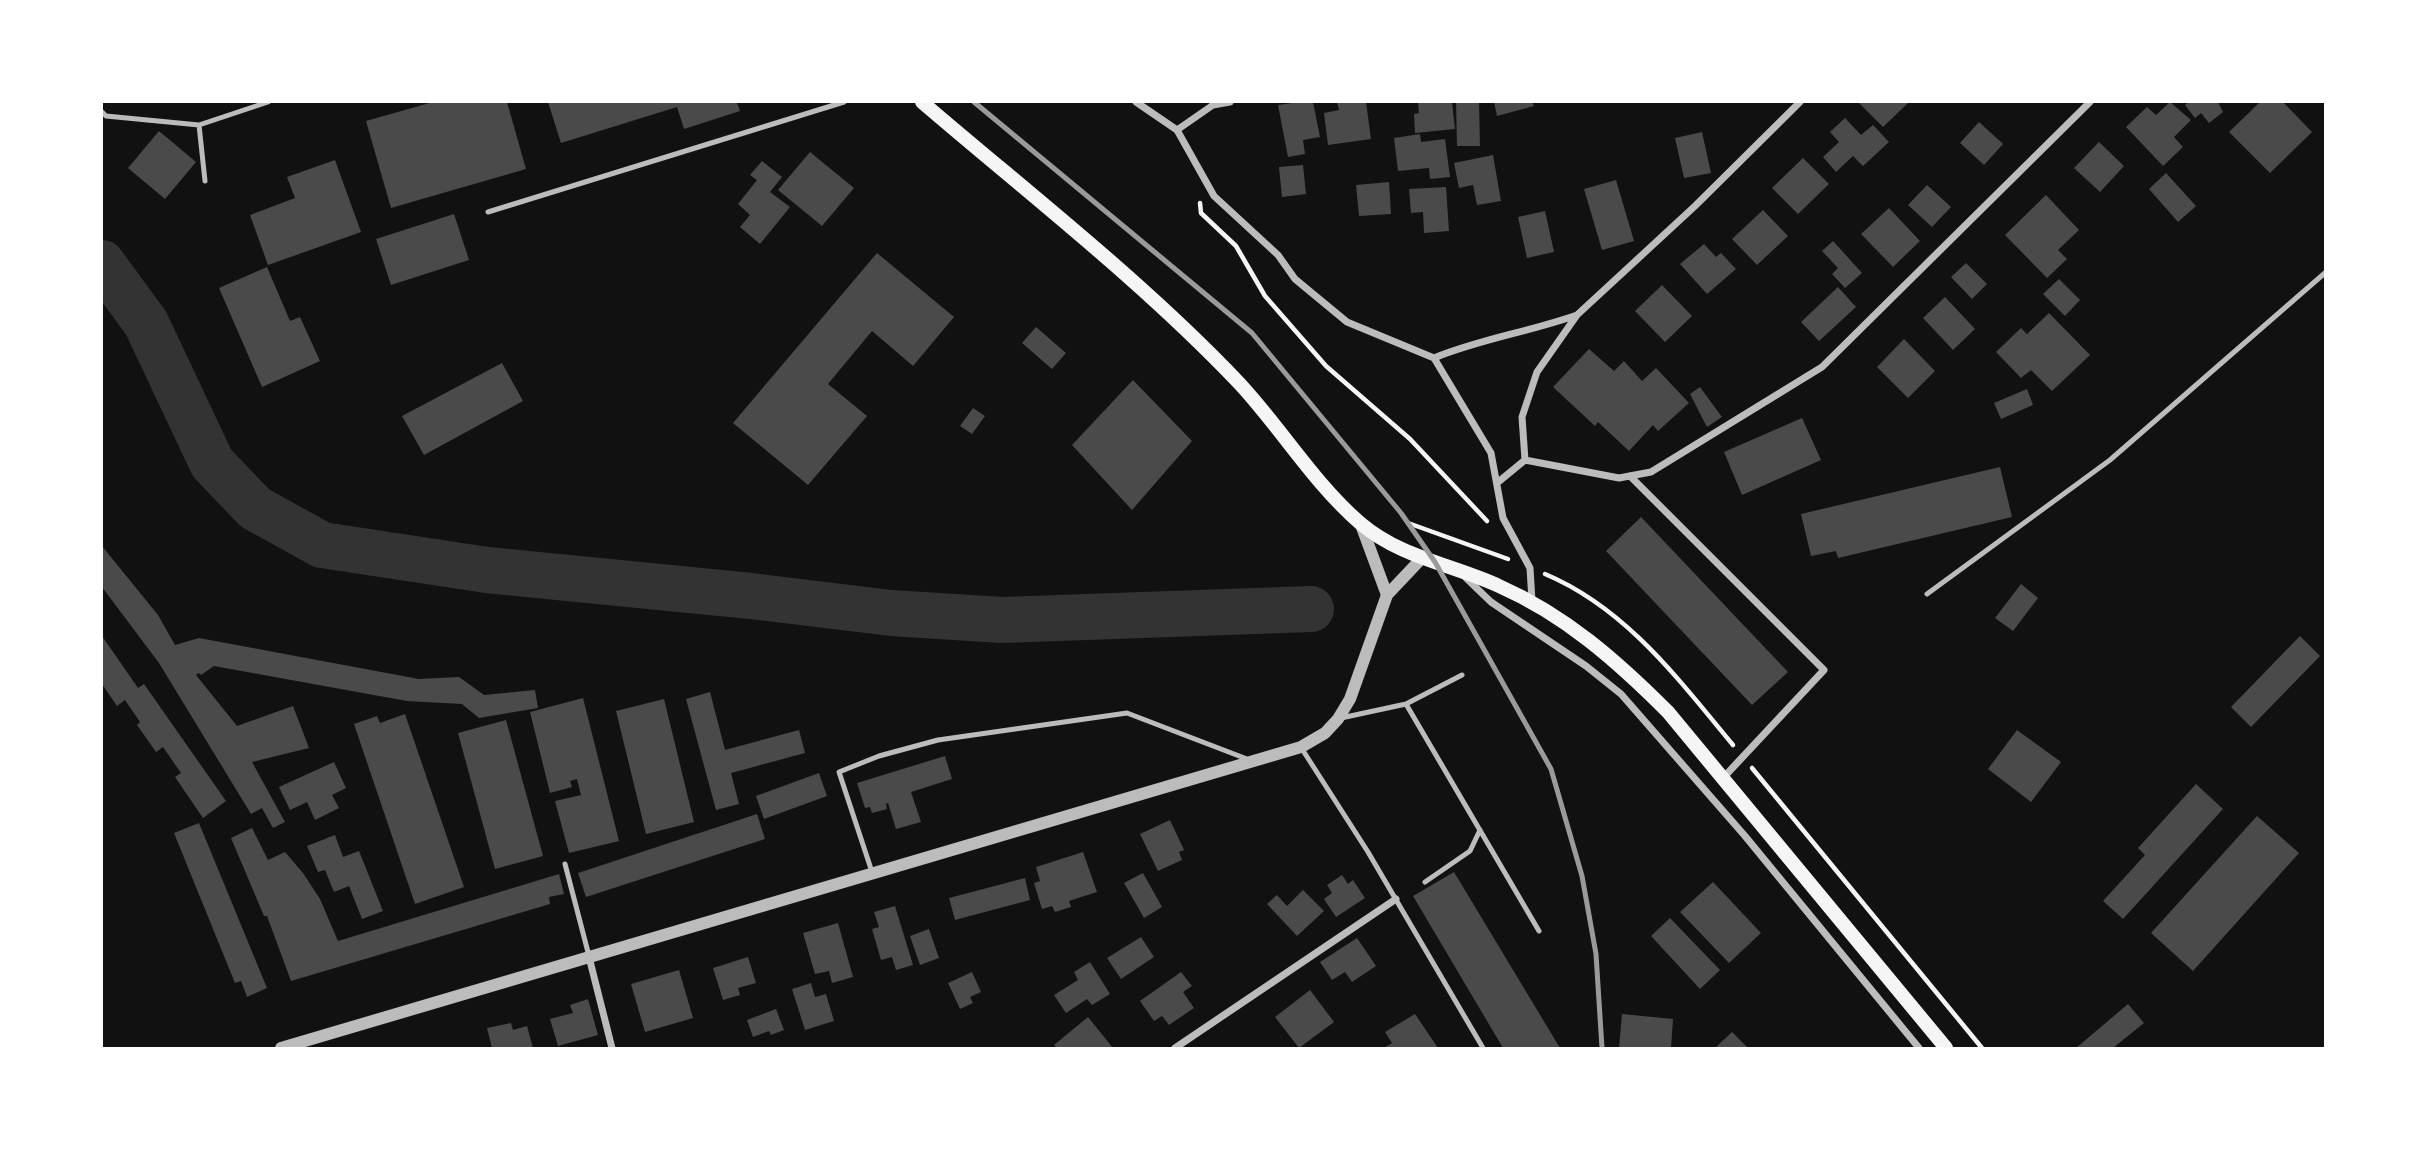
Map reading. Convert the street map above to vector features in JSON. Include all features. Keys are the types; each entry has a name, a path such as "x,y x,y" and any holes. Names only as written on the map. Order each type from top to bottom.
{"main road":[{"path":"922,102 1170,316 1239,384 1321,483 1360,523 1392,547 1421,559 1455,568 1532,601 1579,631 1616,661 1668,712 1946,1048"}],"street":[{"path":"1136,102 1177,130 1214,196 1278,254 1295,279 1347,322 1434,358 1491,453 1503,518 1530,568 1532,601"},
{"path":"1177,130 1213,105 1230,102"},
{"path":"1525,460 1522,417 1536,372 1577,315 1695,206 1800,102"},
{"path":"1525,460 1619,478 1651,472 1822,367 2090,102"},
{"path":"1434,358 1473,342 1534,330 1577,315"},
{"path":"1497,483 1525,460"},
{"path":"1630,476 1824,670 1723,778"},
{"path":"1360,523 1387,595"},
{"path":"281,1048 1301,747 1325,733 1338,719 1350,699 1387,595 1421,559"},
{"path":"1455,568 1492,602 1586,666 1621,694 1745,835 1919,1048"},
{"path":"1175,1048 1396,899"},
{"path":"589,957 612,1048"}],"lane":[{"path":"102,112 106,116 199,125 268,102"},
{"path":"488,212 844,102"},
{"path":"199,125 205,181"},
{"path":"1927,594 2110,460 2326,272"},
{"path":"1338,719 1406,704 1462,675"},
{"path":"1406,704 1539,931"},
{"path":"872,874 839,772 879,756 938,740 1127,713 1254,762"},
{"path":"1301,747 1396,899 1483,1048"},
{"path":"1425,882 1470,851 1480,830"},
{"path":"565,864 589,957"}],"path":[{"path":"1200,201 1201,213 1236,246 1265,296 1325,366 1410,439 1493,528"}],"building":[{"path":"433,102 507,102 526,169 391,208 366,121"},
{"path":"548,102 737,102 740,111 684,129 677,107 561,143"},
{"path":"1313,102 1320,137 1303,140 1305,154 1288,157 1278,105"},
{"path":"1337,102 1366,102 1371,139 1328,145 1324,113 1339,110"},
{"path":"1418,102 1452,102 1455,129 1415,133 1414,114 1419,113"},
{"path":"1456,102 1479,102 1480,146 1457,146"},
{"path":"1494,102 1532,102 1534,106 1497,116"},
{"path":"1858,102 1909,102 1883,127"},
{"path":"2170,102 2191,120 2174,137 2183,147 2163,166 2126,127 2147,107 2156,115"},
{"path":"2189,102 2218,102 2223,112 2209,123 2201,113 2195,118 2185,105"},
{"path":"2260,102 2283,102 2312,132 2270,173 2229,132"},
{"path":"1845,118 1861,135 1873,125 1889,142 1863,166 1853,156 1836,172 1823,157 1839,142 1830,132"},
{"path":"1979,122 2003,144 1984,165 1960,143"},
{"path":"159,131 196,162 165,199 128,168"},
{"path":"1702,132 1711,173 1684,178 1675,138"},
{"path":"1420,134 1421,142 1445,139 1450,177 1430,179 1429,168 1398,171 1394,138"},
{"path":"2099,142 2124,166 2100,192 2074,168"},
{"path":"810,152 854,188 822,226 778,190"},
{"path":"1493,155 1501,201 1477,205 1473,185 1459,188 1454,163"},
{"path":"1803,158 1829,184 1798,214 1772,188"},
{"path":"335,160 361,232 268,265 250,215 295,198 287,177"},
{"path":"762,161 782,177 770,192 790,207 760,244 740,227 750,215 738,204 757,180 750,175"},
{"path":"1303,165 1306,194 1282,197 1279,167"},
{"path":"2166,173 2196,206 2178,222 2149,189"},
{"path":"1616,180 1634,241 1602,250 1584,189"},
{"path":"1389,182 1391,214 1359,216 1356,185"},
{"path":"1927,185 1951,207 1932,227 1908,205"},
{"path":"1446,187 1449,231 1424,233 1423,212 1411,213 1409,189"},
{"path":"2046,195 2079,230 2058,250 2067,259 2047,278 2005,235"},
{"path":"1889,208 1920,241 1893,267 1861,234"},
{"path":"1763,210 1788,236 1757,265 1732,239"},
{"path":"1545,211 1554,252 1527,258 1518,217"},
{"path":"454,214 469,260 391,285 376,239"},
{"path":"1833,241 1862,273 1845,288 1832,274 1838,268 1822,251"},
{"path":"1704,244 1716,257 1721,253 1736,269 1707,294 1680,264"},
{"path":"877,253 954,317 913,366 872,331 828,384 867,416 808,485 733,423"},
{"path":"1966,263 1987,284 1972,299 1951,277"},
{"path":"267,267 290,321 300,317 320,361 262,387 219,288"},
{"path":"2059,279 2080,300 2065,316 2043,294"},
{"path":"1662,285 1692,316 1665,342 1635,311"},
{"path":"1838,287 1856,307 1819,341 1801,322"},
{"path":"1945,297 1975,329 1953,350 1923,318"},
{"path":"2049,313 2090,355 2052,391 2031,370 2021,378 1996,352 2021,328 2027,334"},
{"path":"1036,327 1066,353 1052,369 1022,343"},
{"path":"1904,339 1935,371 1908,398 1877,367"},
{"path":"1589,349 1614,371 1624,361 1642,381 1656,368 1689,403 1658,431 1653,425 1629,451 1598,422 1595,426 1553,387"},
{"path":"502,363 523,401 424,455 402,416"},
{"path":"1133,380 1192,441 1132,510 1072,445"},
{"path":"1700,387 1722,417 1707,427 1690,394"},
{"path":"2027,389 2033,405 2001,419 1994,403"},
{"path":"973,408 985,416 972,434 960,426"},
{"path":"1802,418 1821,460 1742,495 1724,452"},
{"path":"2000,467 2012,517 1838,558 1836,551 1811,556 1801,514"},
{"path":"1641,517 1788,672 1752,705 1606,551"},
{"path":"102,546 158,615 175,645 199,638 419,679 459,677 484,695 535,690 538,708 479,718 462,704 407,701 214,666 201,675 196,675 237,726 293,706 309,748 252,762 285,822 273,828 262,808 251,814 159,663 102,587"},
{"path":"2021,584 2038,598 2013,631 1995,618"},
{"path":"102,636 138,688 144,684 226,801 203,818 175,777 181,773 163,747 156,752 137,725 140,722 125,700 117,706 102,684"},
{"path":"2300,636 2320,656 2251,727 2231,707"},
{"path":"710,692 725,750 799,730 805,753 731,773 739,804 716,810 686,699"},
{"path":"583,698 619,841 569,853 555,801 581,795 577,779 570,781 572,787 550,793 530,712"},
{"path":"664,699 694,822 646,834 616,711"},
{"path":"405,714 464,887 415,904 354,724 377,716 380,723"},
{"path":"506,720 543,856 495,869 458,733"},
{"path":"2017,730 2061,762 2031,802 1988,769"},
{"path":"945,756 952,779 911,792 921,822 896,829 888,803 887,809 872,813 870,807 865,808 857,783"},
{"path":"334,762 346,788 332,795 339,808 315,820 307,802 290,810 279,787"},
{"path":"819,773 827,796 764,819 756,796"},
{"path":"2196,784 2223,809 2123,919 2103,901 2145,855 2138,848"},
{"path":"757,814 765,839 586,897 578,873"},
{"path":"2257,816 2299,853 2193,971 2151,933"},
{"path":"1170,820 1184,850 1179,852 1182,860 1158,871 1140,834"},
{"path":"199,823 267,988 247,997 241,981 235,983 174,833"},
{"path":"252,828 268,860 285,852 303,873 320,899 338,941 559,874 564,894 549,897 550,904 291,981 267,916 264,916 231,838"},
{"path":"335,835 343,857 359,851 383,911 362,919 349,886 334,892 325,870 318,872 307,846"},
{"path":"1083,852 1097,892 1069,901 1071,907 1055,912 1052,906 1042,909 1034,883 1040,881 1036,867"},
{"path":"1454,872 1560,1048 1503,1048 1413,896"},
{"path":"1143,873 1162,907 1144,918 1124,883"},
{"path":"1342,875 1348,884 1353,880 1365,898 1336,917 1324,899 1332,893 1327,885"},
{"path":"1025,878 1030,900 955,920 949,898"},
{"path":"1713,882 1761,933 1729,963 1680,912"},
{"path":"1303,890 1324,911 1297,936 1267,904 1277,895 1287,906"},
{"path":"895,906 913,965 896,970 892,957 881,960 872,929 879,927 874,912"},
{"path":"1670,918 1720,970 1700,989 1651,936"},
{"path":"838,923 853,977 832,983 829,971 815,974 803,933"},
{"path":"929,929 939,958 920,965 910,936"},
{"path":"1141,937 1154,957 1121,979 1107,958"},
{"path":"1357,938 1376,966 1352,982 1345,972 1332,980 1320,962"},
{"path":"748,957 756,983 738,988 740,995 723,1000 713,968"},
{"path":"1090,962 1110,994 1092,1005 1087,999 1066,1013 1054,995 1078,980 1074,972"},
{"path":"679,970 693,1018 645,1032 631,984"},
{"path":"972,972 981,992 970,997 973,1003 960,1009 948,983"},
{"path":"1181,972 1192,986 1183,992 1194,1008 1169,1025 1162,1016 1154,1021 1140,1001"},
{"path":"811,983 815,997 826,994 834,1021 805,1030 792,989"},
{"path":"1310,990 1334,1022 1299,1048 1275,1017"},
{"path":"588,999 598,1035 558,1046 550,1019 573,1013 570,1005"},
{"path":"2128,1004 2144,1023 2113,1048 2076,1048"},
{"path":"776,1009 784,1030 771,1035 769,1031 753,1037 747,1020"},
{"path":"1415,1014 1438,1048 1384,1048 1392,1043 1385,1032"},
{"path":"1622,1014 1673,1019 1671,1048 1619,1048"},
{"path":"1088,1017 1113,1048 1057,1048 1054,1045"},
{"path":"511,1023 513,1030 527,1026 533,1048 492,1048 487,1028"},
{"path":"1732,1032 1748,1048 1715,1048"}],"waterway":[{"path":"102,263 146,323 212,463 255,508 322,545 487,570 891,613 1002,620 1311,609"}],"railway":[{"path":"974,102 1252,333 1401,513 1435,562 1551,769 1582,876 1596,954 1602,1048"}]}
